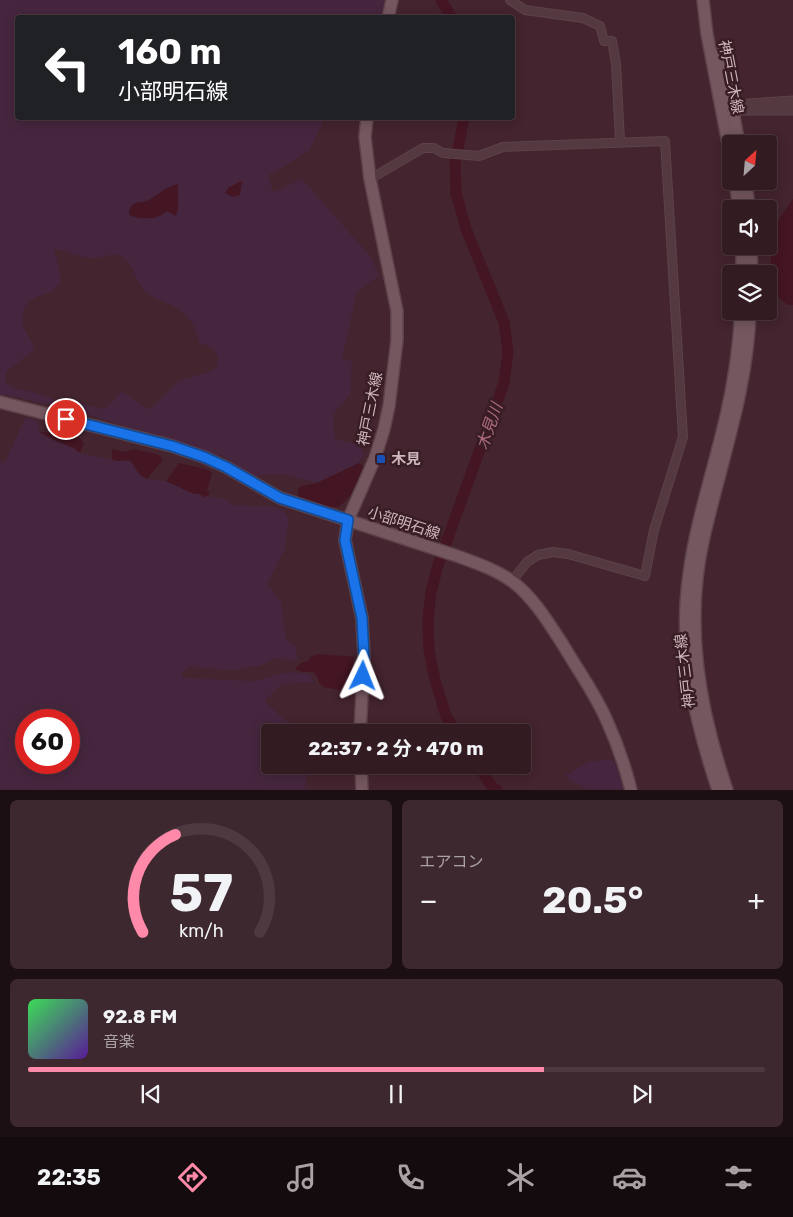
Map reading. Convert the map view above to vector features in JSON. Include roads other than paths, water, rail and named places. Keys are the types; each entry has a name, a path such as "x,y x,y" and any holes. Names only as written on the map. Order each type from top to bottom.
{"main road":[{"path":"389,15 392,0"},
{"name":"神戸三木線","path":"703,0 707,34 736,135"},
{"name":"神戸三木線","path":"729,108 730,135"},
{"name":"神戸三木線","path":"360,724 364,657 362,618 345,540 348,520 375,458 384,429 389,406 397,311 370,179 366,137 367,120"},
{"name":"神戸三木線","path":"718,790 693,705 686,644 686,613 689,575 695,538 728,406 740,320"},
{"name":"神戸三木線","path":"727,790 718,765 702,705 695,645 694,614 703,538 735,416 747,350 749,320"},
{"name":"小部明石線","path":"0,402 172,446 204,457 226,467 280,498 457,556 484,566 512,581 550,624 607,719 621,755 631,790"},
{"path":"361,774 362,790"}],"street":[{"path":"510,0 526,10 583,18 600,26 604,41 612,41 616,64 620,141"},
{"path":"729,108 793,101"},
{"path":"729,108 793,110"},
{"path":"370,179 423,148 434,148 443,153 479,156 503,147 620,141 665,141 683,437 654,530 644,576 568,554 553,552 538,555 527,562 512,581"}],"waterway":[{"name":"木見川","path":"441,0 450,15"},
{"name":"木見川","path":"451,724 446,716 435,680 429,650 428,620 431,592 438,565 504,383 508,352 504,322 466,229 456,193 455,164 464,120"},
{"name":"木見川","path":"484,774 492,787 497,790"}],"place":[{"name":"木見","path":"381,459"}]}
